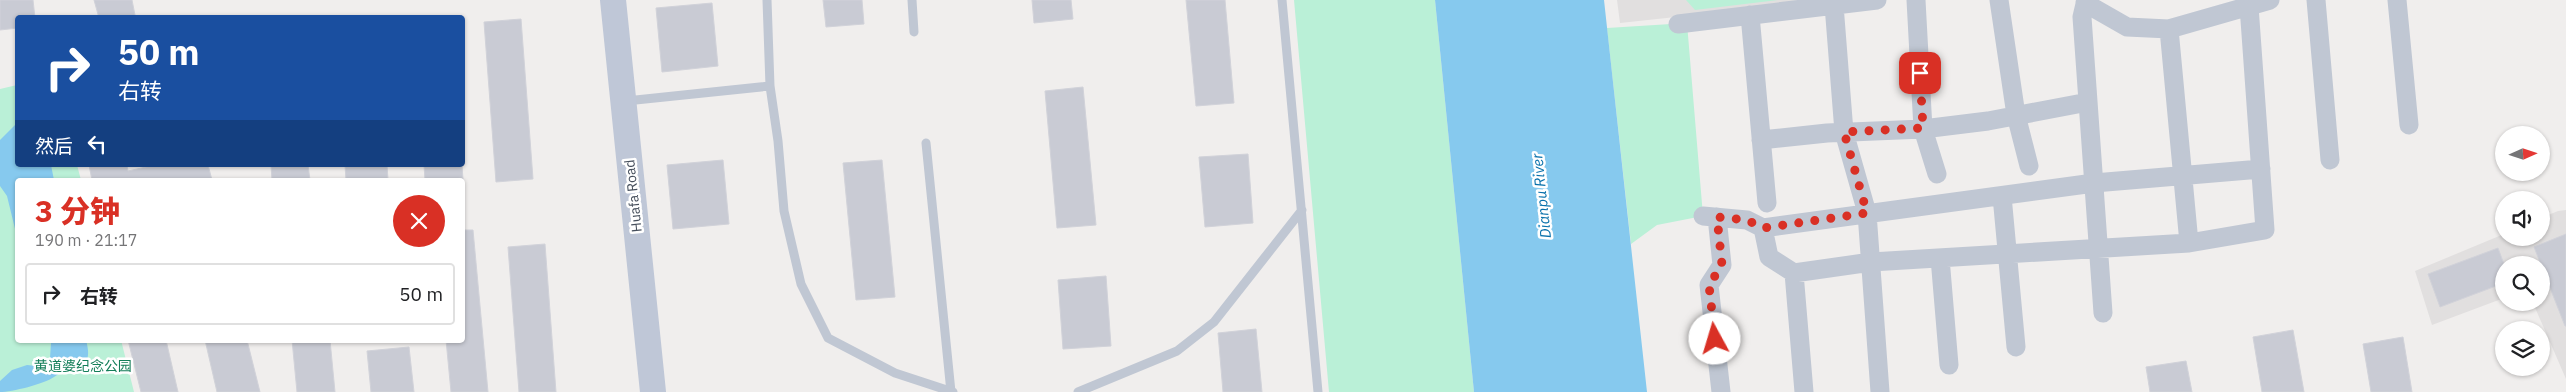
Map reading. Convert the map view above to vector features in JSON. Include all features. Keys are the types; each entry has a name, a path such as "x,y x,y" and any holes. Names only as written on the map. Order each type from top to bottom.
{"street":[{"name":"Huafa Road","path":"613,0 653,392"},
{"path":"1678,24 1877,0"},
{"path":"1916,0 1923,128 1937,174"},
{"path":"1999,0 2016,115 2029,166"},
{"path":"2103,313 2082,17 2085,2 2127,27 2169,29 2270,0"},
{"path":"2316,0 2330,160"},
{"path":"2397,0 2409,125"},
{"path":"1834,5 1844,132 1867,213 1880,392"},
{"path":"1763,228 1769,257 1794,273 1871,262 2189,243 2265,230 2248,6"},
{"path":"1750,16 1767,203"},
{"path":"2169,29 2189,243"},
{"path":"1761,140 1844,132 1923,128 2016,115 2088,102"},
{"path":"1721,392 1709,285 1722,265 1710,216 1747,220 1763,228 2094,183 2261,169"},
{"path":"2002,196 2016,347"},
{"path":"1940,258 1949,365"},
{"path":"1794,273 1804,392"}],"lane":[{"path":"767,0 770,86 778,141 784,211 801,284 828,338 895,373 951,392 926,143"},
{"path":"912,0 914,32"},
{"path":"1282,0 1318,392"},
{"path":"623,101 770,86"},
{"path":"1078,392 1178,351 1214,322 1302,210"}],"shaded area":[{"path":"1617,0 1832,0 1620,23"},
{"path":"2566,210 2566,379 2550,342 2550,321 2541,321 2536,311 2550,311 2550,256 2495,256 2495,301 2432,325 2415,271 2495,238 2495,246 2550,246 2550,214"}],"green space":[{"path":"1294,0 1435,0 1474,392 1329,392"},
{"path":"1686,0 1778,0 1695,10"},
{"path":"1687,23 1703,216 1657,225 1631,244 1607,28"},
{"name":"黄道婆纪念公园","path":"15,85 15,167 78,167 80,178 15,178 15,343 122,343 134,392 0,392 0,89"}],"water":[{"name":"Dianpu River","path":"1435,0 1604,0 1647,392 1474,392"},
{"path":"15,125 15,167 51,167 54,178 15,178 15,229 7,196 0,186 0,140"},
{"path":"51,343 87,343 88,358 77,373 71,367 43,382 20,389 0,392 0,381 12,370 27,365 37,366 50,358"}],"building":[{"path":"0,0 33,0 35,15 15,15 15,28 0,30"},
{"path":"94,0 132,0 135,15 98,15"},
{"path":"823,0 862,0 864,24 826,27"},
{"path":"1032,0 1071,0 1073,19 1034,23"},
{"path":"1186,0 1225,0 1234,103 1196,106"},
{"path":"712,3 718,66 662,72 656,8"},
{"path":"521,19 533,179 496,182 484,22"},
{"path":"1083,87 1096,225 1057,228 1045,91"},
{"path":"1248,154 1253,223 1205,227 1199,157"},
{"path":"723,160 729,224 673,229 667,165"},
{"path":"882,160 895,297 856,300 843,163"},
{"path":"89,167 127,167 128,171 146,167 209,167 211,178 92,178"},
{"path":"271,167 308,167 310,178 272,178"},
{"path":"345,167 387,167 388,178 346,178"},
{"path":"424,167 462,167 463,178 425,178"},
{"path":"465,230 473,230 488,392 451,392 446,343 465,343"},
{"path":"2566,234 2566,326 2550,288 2550,256 2538,256 2534,247 2550,246 2550,240"},
{"path":"545,244 556,392 519,392 508,247"},
{"path":"2498,248 2501,256 2495,256 2495,286 2440,307 2428,274"},
{"path":"1106,276 1111,346 1063,349 1058,280"},
{"path":"1256,329 1262,392 1223,392 1218,333"},
{"path":"2293,330 2304,392 2262,392 2253,337"},
{"path":"2403,337 2412,392 2371,392 2363,344"},
{"path":"129,343 167,343 178,392 141,392"},
{"path":"206,343 248,343 260,392 217,392"},
{"path":"292,343 330,343 335,392 297,392"},
{"path":"409,347 414,392 371,392 367,351"},
{"path":"2186,361 2192,392 2150,392 2146,367"}],"route":[{"path":"1715,339 1709,285 1722,265 1717,217 1747,220 1763,228 1867,213 1844,132 1923,128 1920,73"}]}
